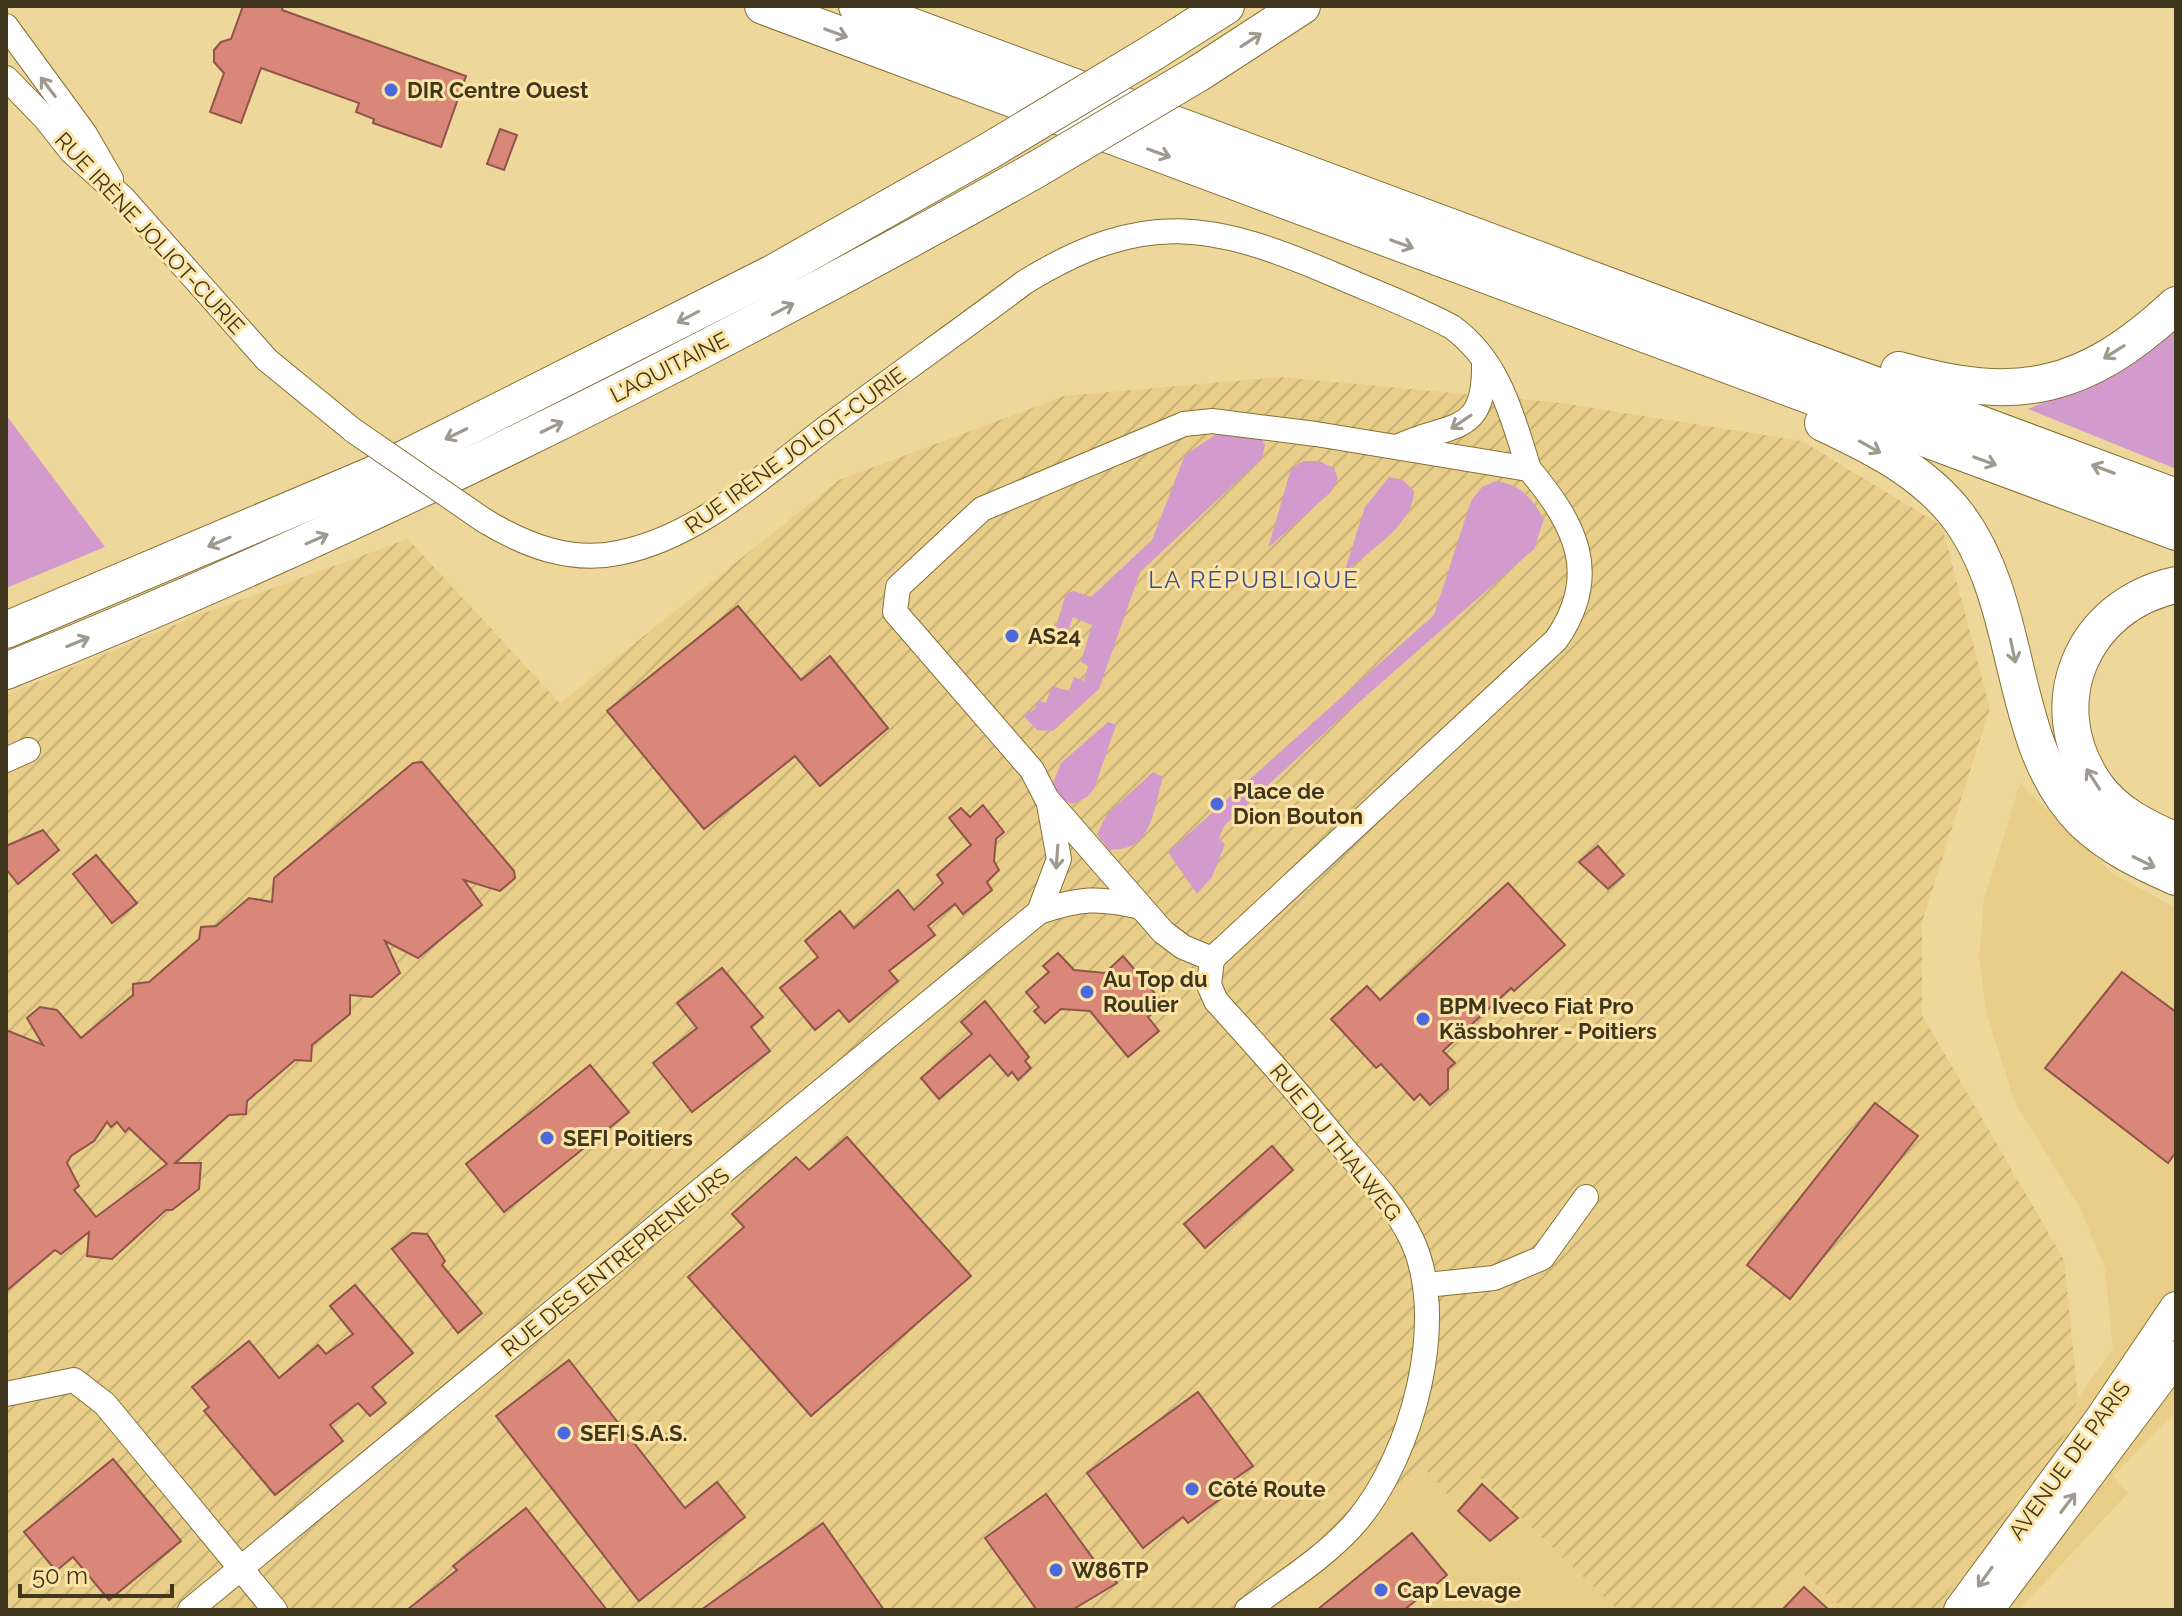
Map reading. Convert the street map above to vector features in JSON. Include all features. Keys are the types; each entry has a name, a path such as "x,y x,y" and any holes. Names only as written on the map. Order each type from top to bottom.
{"highway":[{"path":"763,6 2176,532"},
{"path":"857,6 1377,197 2176,497"},
{"path":"918,6 1024,54 1282,150 1377,197 1492,225 1857,358 1946,384 2020,389 2075,375 2119,350 2176,305"},
{"path":"1142,50 1199,6"},
{"path":"1142,50 1226,6"},
{"name":"L'AQUITAINE","path":"6,671 180,600 389,507 791,305 1037,169 1199,73 1302,6"},
{"name":"L'AQUITAINE","path":"6,630 372,475 666,329 879,211 1142,50"},
{"path":"1466,268 1562,316 1763,395 1866,443 1921,478 1956,514 1986,564 2009,629 2026,709 2059,791 2103,838 2176,877"},
{"path":"2176,585 2140,597 2104,622 2079,662 2070,702 2075,742 2096,787 2132,820 2176,841"}],"main road":[{"name":"AVENUE DE PARIS","path":"1960,1610 2101,1419 2176,1308"},
{"name":"AVENUE DE PARIS","path":"1987,1610 2176,1357"}],"street":[{"path":"6,26 85,134 123,198"},
{"name":"RUE IRÈNE JOLIOT-CURIE","path":"6,78 45,118 71,151 123,198 267,360 354,431 519,541 578,555 614,554 657,544 718,508 1025,282 1069,256 1104,241 1140,233 1180,230 1222,234 1260,244 1441,321 1469,339 1508,400 1529,469"},
{"path":"1397,447 1423,434 1444,432 1466,422 1481,398 1484,361"},
{"path":"1039,912 1059,859 1057,833 1047,799 1032,770 895,612 898,587 982,509 1184,424 1212,421 1529,469 1564,515 1581,567 1579,593 1570,620 1556,640 1212,959 1183,947 1163,932 1047,799"},
{"path":"1039,912 1075,899 1106,899 1141,907"},
{"name":"RUE DES ENTREPRENEURS","path":"190,1610 1039,912"},
{"name":"RUE DU THALWEG","path":"1212,959 1209,985 1216,1001 1386,1199 1411,1237 1426,1285 1425,1347 1410,1418 1384,1481 1356,1523 1260,1607"},
{"path":"1426,1285 1494,1278 1542,1258 1586,1197"},
{"path":"6,1394 74,1380 105,1404 275,1610"}],"shaded area":[{"path":"2176,325 2176,469 2028,409 2050,400"},
{"path":"1281,377 1561,403 1802,441 1942,526 1990,708 1922,922 1922,1015 2064,1260 2078,1398 2064,1436 1935,1610 1845,1610 1802,1573 1768,1610 1618,1610 1475,1473 1450,1497 1424,1468 1270,1610 6,1610 6,695 199,615 408,539 560,703 839,480 1064,396"},
{"path":"6,415 105,547 6,588"},
{"path":"1221,431 1260,437 1265,445 1262,458 1140,572 1099,689 1053,731 1037,730 1023,715 1035,709 1038,700 1046,703 1052,686 1069,691 1074,677 1084,681 1088,666 1081,662 1092,625 1073,617 1067,634 1055,630 1066,594 1074,591 1091,597 1152,540 1185,455"},
{"path":"1303,461 1319,461 1334,468 1338,479 1331,492 1268,548 1291,469"},
{"path":"1389,477 1403,480 1414,491 1412,504 1398,527 1344,573 1365,507"},
{"path":"1496,481 1525,494 1544,519 1534,549 1334,724 1224,826 1219,838 1225,844 1212,877 1197,894 1168,852 1434,615 1471,501 1482,487"},
{"path":"1108,722 1116,725 1094,789 1087,797 1072,804 1059,797 1053,783 1061,763"},
{"path":"1153,772 1163,777 1148,827 1134,844 1123,849 1108,849 1097,834 1107,814"},
{"path":"2020,783 2112,873 2176,908 2176,1412 2113,1476 2128,1493 2019,1610 1935,1610 2064,1436 2078,1398 2113,1348 2105,1269 2080,1208 2015,1103 1987,1015 1979,959 1984,900"},
{"path":"1424,1468 1475,1473 1618,1610 1270,1610"},
{"path":"1801,1573 1845,1610 1768,1610"}],"building":[{"name":"DIR Centre Ouest","path":"243,6 283,6 282,10 466,76 441,147 373,123 374,119 356,112 359,103 261,68 241,123 210,112 224,73 214,62 214,50 221,42 231,39"},
{"path":"500,129 517,135 504,170 487,164"},
{"path":"738,606 801,680 830,656 888,728 820,786 795,756 704,829 607,711"},
{"path":"422,762 514,871 515,878 500,891 464,880 482,905 418,958 385,941 400,973 372,997 350,995 350,1014 312,1045 311,1061 295,1060 247,1101 246,1114 229,1115 175,1163 201,1163 199,1189 172,1210 166,1210 112,1259 87,1256 89,1232 61,1254 55,1250 6,1291 6,1030 43,1045 27,1018 40,1007 57,1010 81,1038 133,995 133,984 149,982 199,939 201,927 216,926 249,898 272,902 274,878 413,763","holes":["107,1122 111,1127 117,1122 125,1132 129,1128 167,1164 96,1217 74,1190 79,1186 67,1163 71,1156 94,1141"]},
{"path":"983,805 1004,832 996,839 994,861 999,870 987,882 992,890 963,914 955,904 928,926 935,935 889,971 898,981 849,1022 839,1010 815,1030 780,988 818,957 805,941 840,911 854,928 898,890 914,910 943,883 937,875 971,845 949,818 961,808 970,817"},
{"path":"43,830 59,850 18,884 6,869 6,846"},
{"path":"1598,846 1624,875 1608,889 1579,862"},
{"path":"96,855 137,903 112,923 73,874"},
{"path":"1508,883 1565,945 1514,991 1511,988 1443,1051 1455,1063 1448,1069 1448,1089 1430,1105 1420,1094 1414,1100 1381,1064 1376,1068 1331,1019 1367,986 1380,1000"},
{"path":"1058,953 1074,970 1105,973 1123,956 1164,1004 1148,1017 1159,1031 1128,1057 1090,1011 1061,1009 1045,1023 1034,1011 1039,1007 1026,992 1049,972 1043,966"},
{"path":"722,968 763,1017 751,1027 770,1051 692,1112 653,1063 697,1028 677,1003"},
{"path":"2122,972 2176,1012 2176,1152 2168,1163 2045,1068"},
{"path":"985,1001 1029,1057 1025,1061 1031,1068 1018,1080 1012,1072 1008,1076 990,1055 939,1099 921,1078 972,1034 961,1022"},
{"path":"590,1065 629,1112 504,1212 466,1164"},
{"path":"1875,1103 1918,1136 1790,1299 1747,1265"},
{"path":"847,1137 971,1276 811,1416 688,1277 744,1227 732,1214 796,1157 809,1170"},
{"path":"1272,1146 1293,1170 1205,1248 1184,1224"},
{"path":"412,1233 427,1234 445,1261 442,1265 482,1313 458,1333 392,1249"},
{"path":"355,1285 413,1353 372,1387 386,1403 370,1416 358,1403 330,1425 343,1441 275,1495 204,1411 209,1407 192,1387 249,1341 279,1378 318,1345 326,1354 353,1334 330,1306"},
{"path":"569,1360 685,1508 717,1482 745,1517 639,1601 496,1416"},
{"path":"1198,1392 1253,1466 1219,1490 1224,1496 1188,1523 1183,1517 1143,1548 1087,1473"},
{"path":"113,1459 181,1541 109,1600 73,1557 56,1571 24,1532"},
{"path":"1482,1484 1518,1518 1490,1541 1458,1511"},
{"path":"1046,1494 1100,1568 1104,1565 1117,1583 1072,1610 1037,1610 985,1538"},
{"path":"526,1508 607,1610 407,1610 457,1570 453,1566"},
{"path":"823,1523 884,1610 701,1610"},
{"path":"1412,1533 1447,1575 1433,1587 1404,1610 1317,1610"},
{"path":"1804,1587 1829,1610 1782,1610"}],"place":[{"name":"DIR Centre Ouest","path":"391,90"},
{"name":"AS24","path":"1012,636"},
{"name":"Place de Dion Bouton","path":"1217,804"},
{"name":"Au Top du Roulier","path":"1087,992"},
{"name":"BPM Iveco Fiat Pro Kässbohrer - Poitiers","path":"1423,1019"},
{"name":"SEFI Poitiers","path":"547,1138"},
{"name":"SEFI S.A.S.","path":"564,1433"},
{"name":"Côté Route","path":"1192,1489"},
{"name":"W86TP","path":"1056,1570"},
{"name":"Cap Levage","path":"1381,1590"}],"district":[{"name":"LA RÉPUBLIQUE","path":"1254,579"}]}
